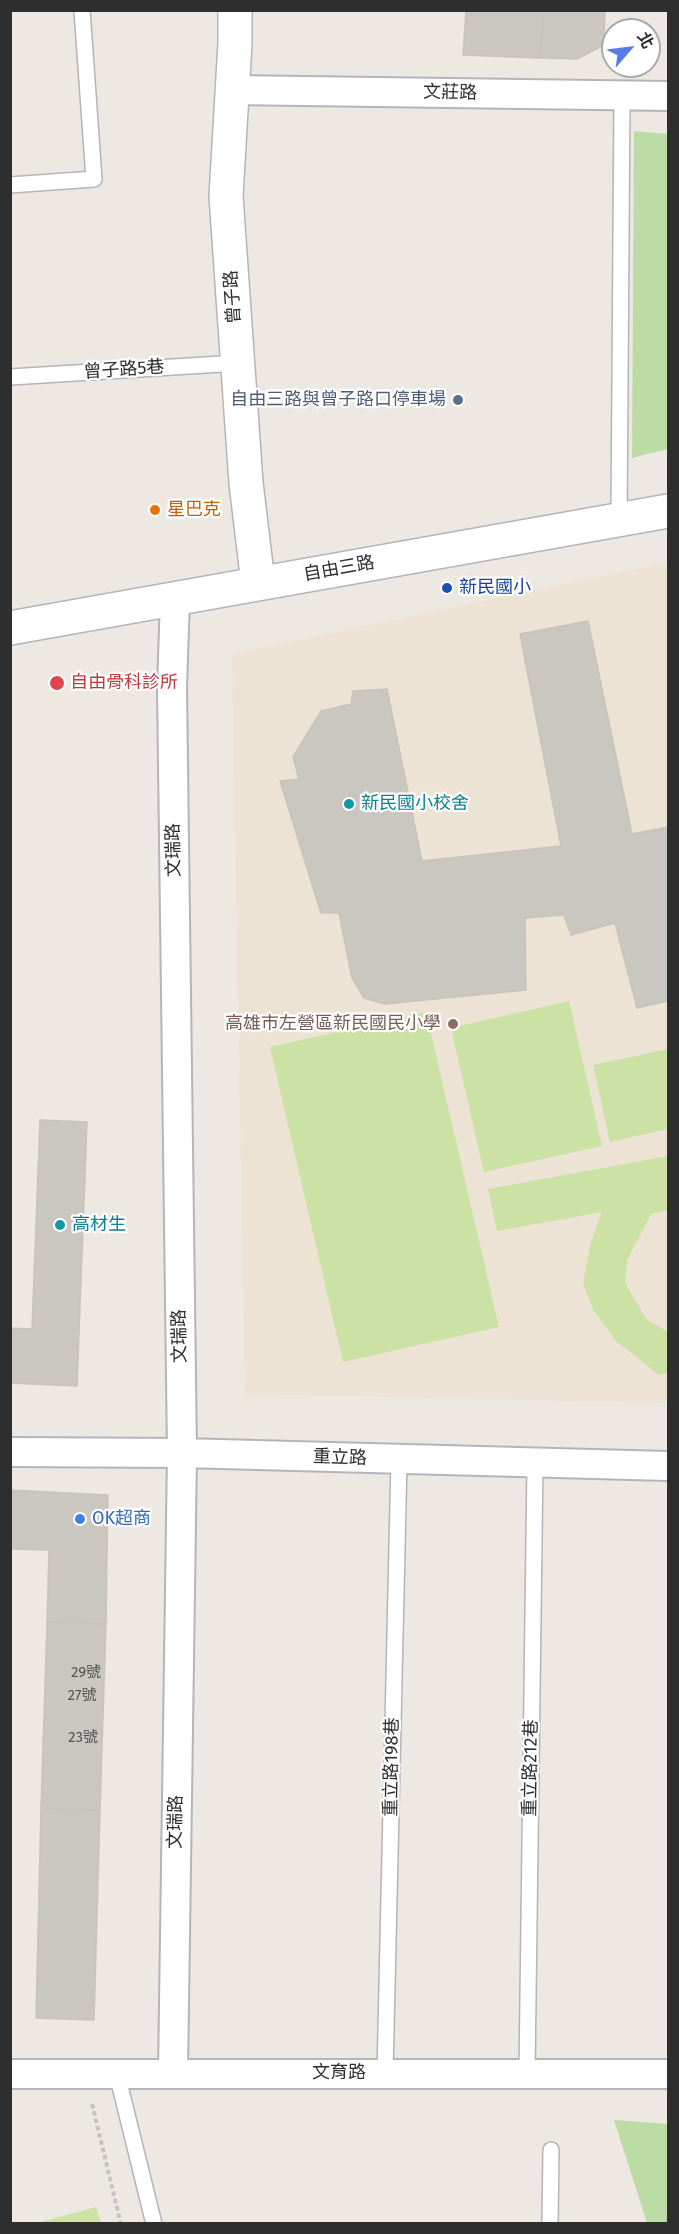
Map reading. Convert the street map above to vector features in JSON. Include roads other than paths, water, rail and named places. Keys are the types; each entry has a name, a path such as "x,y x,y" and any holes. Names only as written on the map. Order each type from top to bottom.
{"street":[{"name":"曾子路","path":"235,10 226,196 246,483 258,583"},
{"name":"文莊路","path":"231,90 669,96"},
{"name":"自由三路","path":"10,628 669,511"},
{"name":"文瑞路","path":"173,2073 182,1453 172,687 175,599"},
{"name":"重立路","path":"10,1452 182,1453 669,1466"},
{"name":"文育路","path":"10,2074 669,2074"}],"lane":[{"path":"10,185 94,179 82,10"},
{"path":"619,520 622,96"},
{"name":"曾子路5巷","path":"10,377 238,363"},
{"name":"重立路198巷","path":"386,2073 399,1460"},
{"name":"重立路212巷","path":"527,2073 535,1463"},
{"path":"117,2074 154,2223"},
{"path":"550,2223 551,2150"}],"place":[{"name":"自由三路與曾子路口停車場","path":"458,400"},
{"name":"星巴克","path":"155,510"},
{"name":"新民國小","path":"447,588"},
{"name":"自由骨科診所","path":"57,683"},
{"name":"新民國小校舍","path":"349,804"},
{"name":"高雄市左營區新民國民小學","path":"453,1024"},
{"name":"高材生","path":"60,1225"},
{"name":"OK超商","path":"80,1519"}]}
